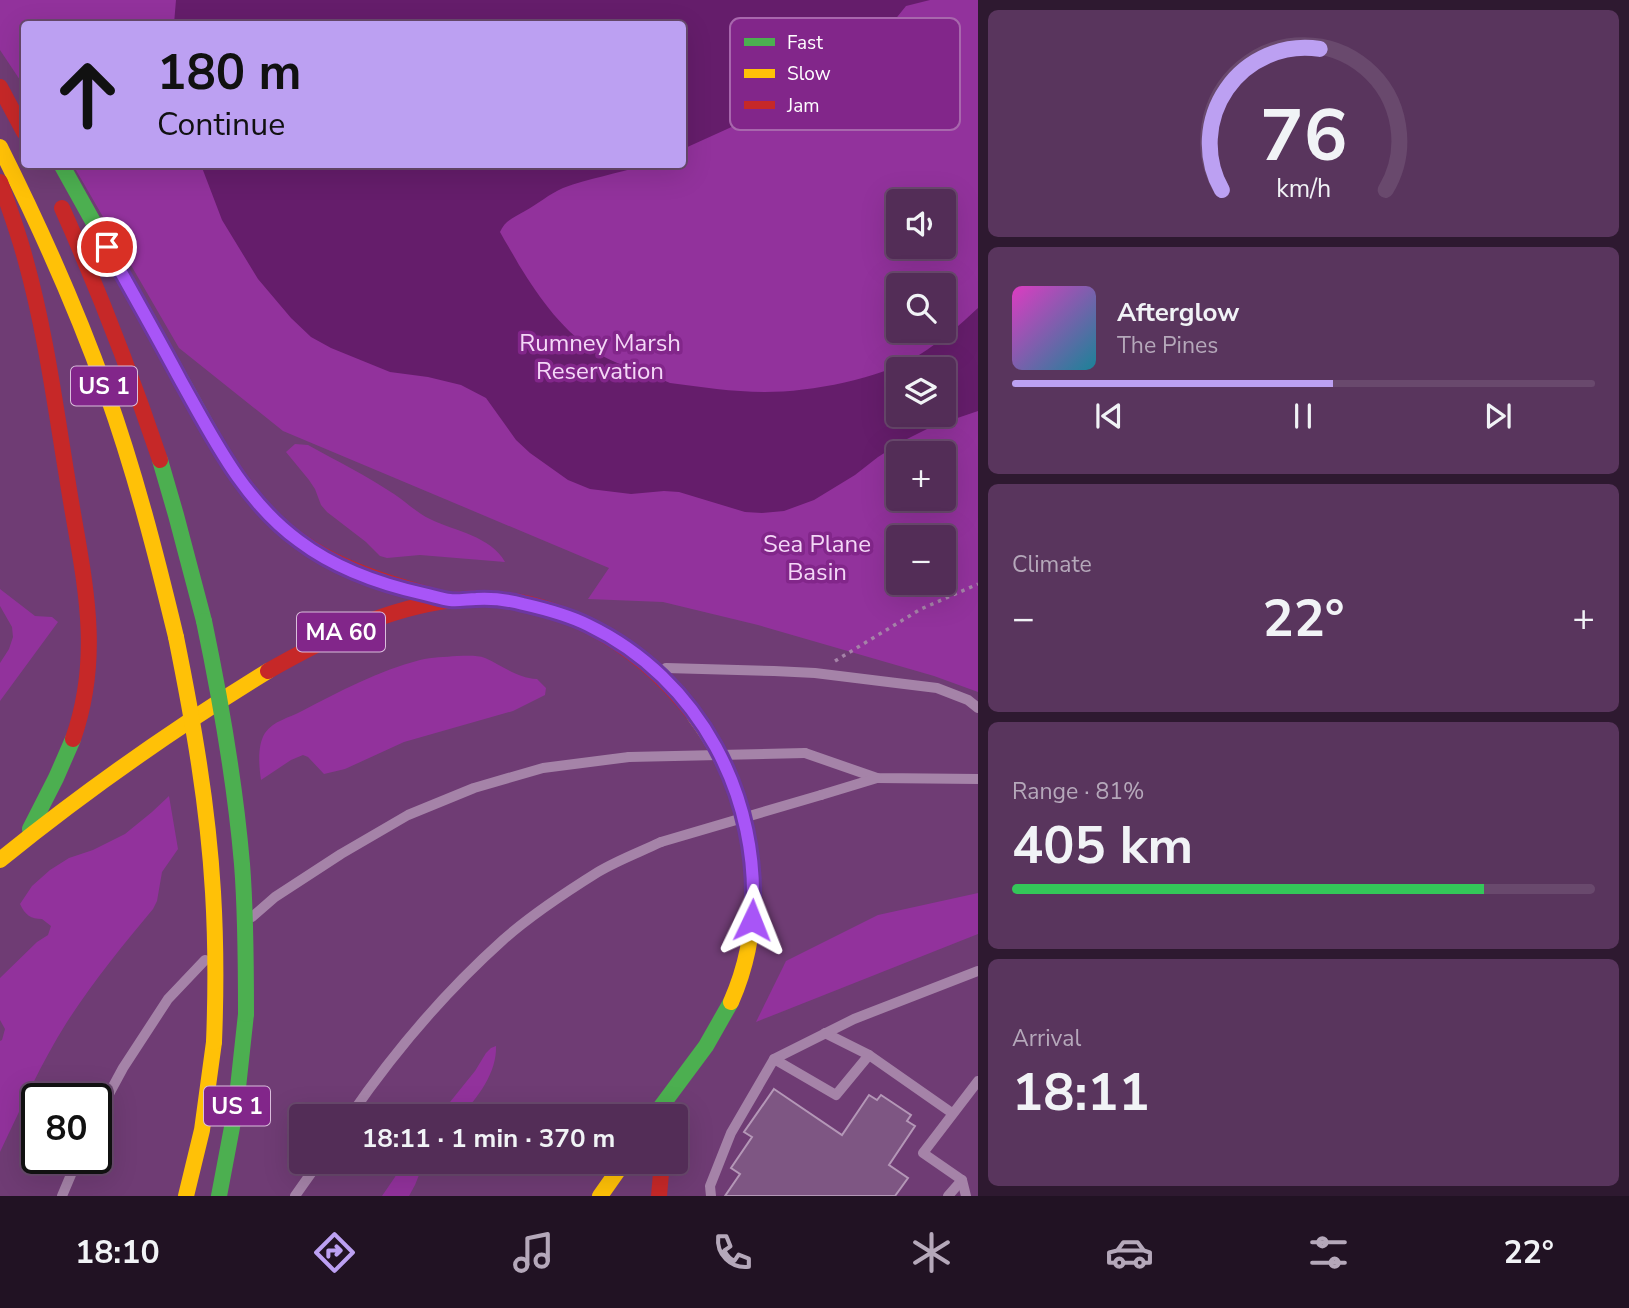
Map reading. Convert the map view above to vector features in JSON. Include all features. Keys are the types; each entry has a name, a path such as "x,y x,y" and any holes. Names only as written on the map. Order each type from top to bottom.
{"highway":[{"path":"1,90 21,112"},
{"path":"1,90 21,127"},
{"name":"US 1","path":"0,147 52,257 102,380 143,508 187,692 211,862 217,965 214,1042 202,1130 186,1196"},
{"path":"63,168 220,451 260,506 297,540 342,567 398,589 452,601"},
{"path":"0,182 19,235 34,296 83,575 90,634 87,688 74,739 24,840"},
{"name":"US 1","path":"57,197 98,290 134,383 176,512 204,621 223,717 237,821 246,923 246,1014 233,1134 219,1196"},
{"name":"MA 60","path":"0,860 130,760 176,729 297,654 343,631 402,610 489,598 525,604 564,615 588,625 632,652 686,702 723,761 739,797 748,830 752,855 753,907 743,969 729,1005 677,1104"},
{"path":"663,1104 704,1049"},
{"path":"600,1196 616,1174"},
{"path":"659,1196 661,1174"}],"lane":[{"path":"651,668 816,673 937,688 968,700 978,708"},
{"path":"237,929 275,897 408,815 474,788 542,768 629,757 805,753 877,778"},
{"path":"358,1104 376,1078 435,1008 504,939 552,902 601,870 661,842 877,778 978,779"},
{"path":"112,1089 168,999 228,937"},
{"path":"711,1196 710,1186 731,1133 774,1059 854,1019 978,971"},
{"path":"825,1033 869,1055 952,1113"},
{"path":"774,1059 836,1096 869,1055"},
{"path":"967,1196 961,1180 923,1153 978,1081"},
{"path":"62,1196 71,1174"},
{"path":"295,1196 311,1174"},
{"path":"948,1196 961,1180"}],"path":[{"path":"816,673 921,609 978,584"}],"green space":[{"name":"Rumney Marsh Reservation","path":"0,0 978,0 978,692 934,676 758,625 663,602 588,599 609,568 283,431 179,348 75,168 686,168 686,21 21,21 21,82 0,50"},
{"path":"295,444 308,445 363,475 425,517 481,540 499,553 505,562 420,555 387,558 380,556 321,505 315,489 286,452"},
{"path":"0,589 35,616 52,617 58,622 0,701 0,663 13,637 12,627 0,606"},
{"path":"482,657 517,674 537,679 546,688 545,695 513,711 404,742 345,769 324,774 303,755 261,780 261,744 268,729 277,723 389,670 425,659"},
{"path":"169,796 178,849 162,872 157,901 67,1022 34,1083 21,1083 21,1109 0,1152 0,1041 5,1029 0,1020 0,978 37,942 48,935 51,926 42,919 29,916 20,904 32,886 50,870 69,858 93,850 125,834"},
{"path":"978,893 978,934 756,1022 786,961 878,915"},
{"path":"496,1046 493,1065 480,1093 471,1104 447,1104 475,1071 491,1048"},
{"path":"396,1174 420,1174 409,1196 382,1196"}],"shaded area":[{"path":"176,0 930,0 906,6 896,18 730,18 730,128 686,148 686,21 174,21"},
{"path":"202,168 633,168 563,188 511,219 500,232 544,303 586,346 616,362 670,383 753,392 824,387 886,371 886,427 931,427 903,441 886,441 886,452 855,475 814,500 784,511 745,512 679,492 631,494 590,489 568,480 530,453 516,440 486,398 461,385 390,372 331,348 311,337 258,279 222,220"},
{"path":"978,308 978,411 956,418 956,357 915,357 937,343 956,343 956,328"}],"building":[{"path":"774,1089 842,1135 869,1095 877,1100 881,1095 911,1115 907,1121 915,1126 889,1165 908,1178 895,1196 725,1196 740,1174 731,1168 752,1137 744,1132"}],"traffic: fast":[{"path":"63,168 223,455"},
{"path":"160,460 204,621"},
{"path":"204,621 227,742 239,833 244,902 246,1014"},
{"path":"30,829 73,739"},
{"path":"663,1104 706,1046 731,1002"},
{"path":"219,1196 236,1106 246,1014"}],"traffic: slow":[{"path":"0,147 57,267 106,391 144,513 176,637"},
{"path":"176,637 208,828 214,911 214,1042"},
{"path":"0,860 131,761 268,671"},
{"path":"694,715 731,780 743,816 750,853 753,891 751,929 744,966 731,1002"},
{"path":"186,1196 202,1130 214,1042"},
{"path":"600,1196 616,1174"}],"traffic: jam":[{"path":"0,87 21,126"},
{"path":"0,182 22,248 38,312 83,576 89,640 88,673 83,705 73,739"},
{"path":"62,208 114,333 160,460"},
{"path":"223,455 262,507 300,541 366,575 438,597"},
{"path":"268,671 334,636 380,617 428,604 488,599 522,603 556,612 588,626 618,643 646,665 694,715"},
{"path":"659,1196 661,1174"}],"route":[{"path":"107,247 229,465 248,493 297,540 342,567 398,589 452,601 489,598 503,600 564,615 610,637 669,684 699,720 723,761 739,797 752,855 752,920"}],"park label":[{"name":"Sea Plane Basin","path":"817,558"}]}
